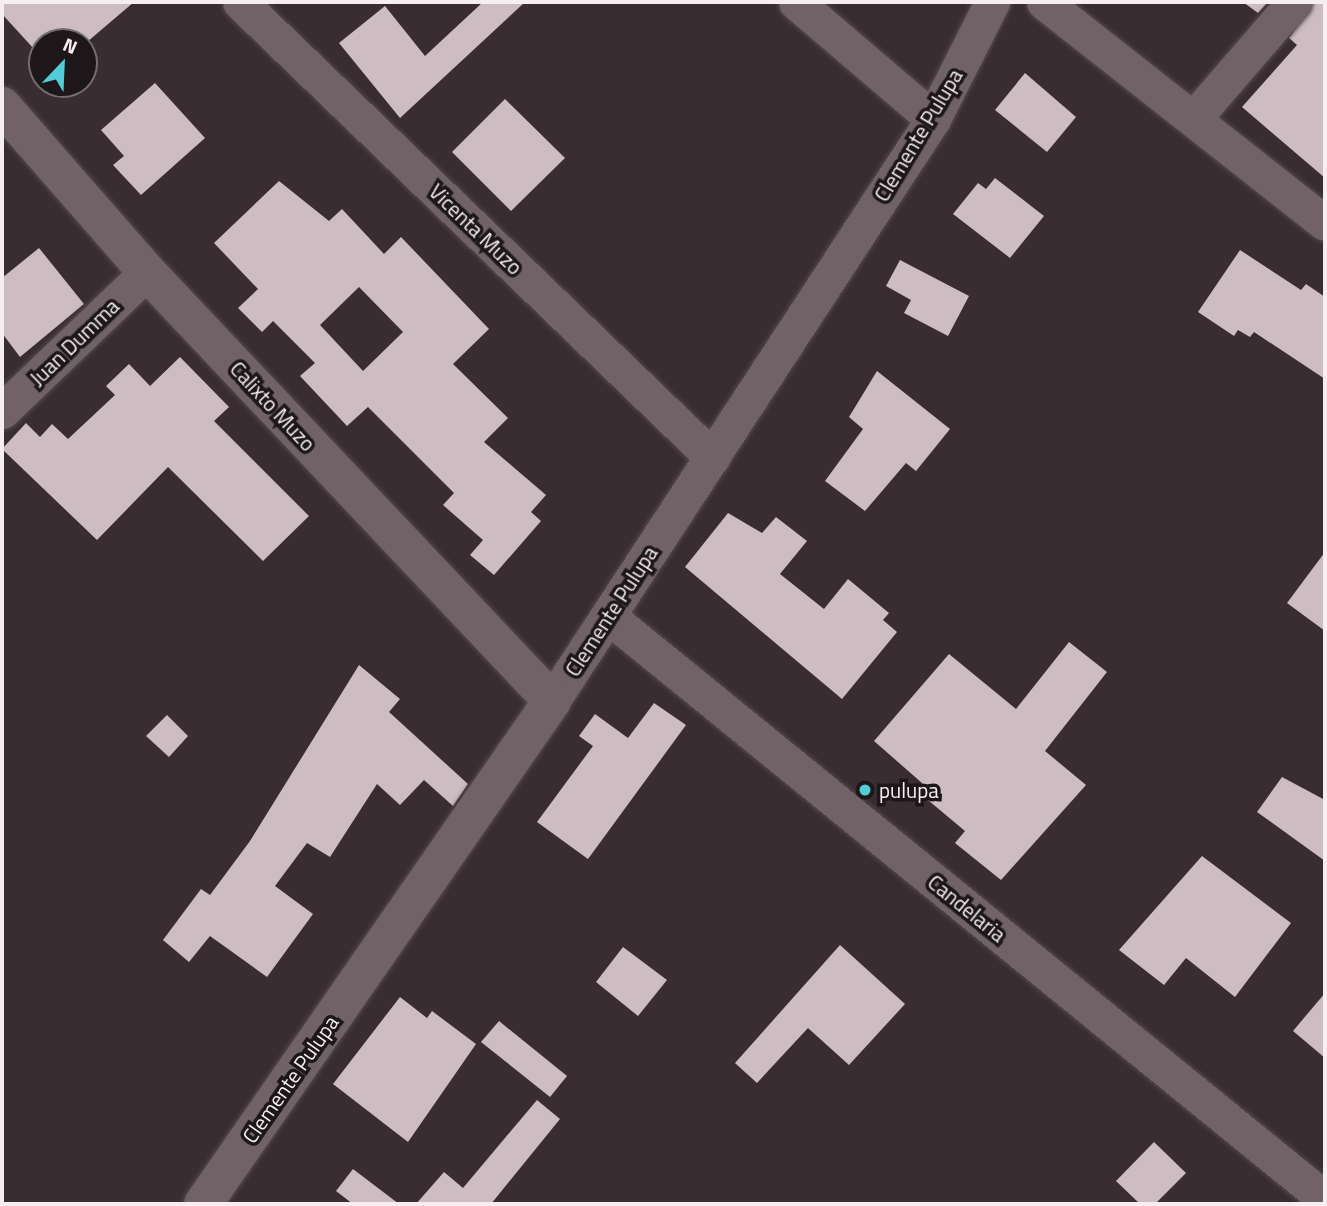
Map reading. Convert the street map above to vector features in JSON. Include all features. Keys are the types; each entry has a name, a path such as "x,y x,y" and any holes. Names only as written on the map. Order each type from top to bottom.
{"street":[{"name":"Vicenta Muzo","path":"240,2 712,457"},
{"path":"796,2 933,120"},
{"name":"Clemente Pulupa","path":"202,1204 552,701 608,616 933,120 992,2"},
{"path":"1044,2 1325,223"},
{"path":"1194,118 1294,2"},
{"name":"Calixto Muzo","path":"2,106 146,272 552,701"},
{"name":"Juan Dumma","path":"2,411 146,272"},
{"name":"Candelaria","path":"608,616 1325,1199"}],"building":[{"path":"2,2 134,2 98,33 98,28 28,28 28,42 2,14"},
{"path":"483,2 525,2 400,118 339,43 385,6 425,56"},
{"path":"1243,2 1268,2 1258,13"},
{"path":"1314,2 1325,2 1325,178 1242,107 1297,45 1289,38"},
{"path":"1025,73 1076,117 1047,152 995,110"},
{"path":"155,83 205,138 141,195 113,165 124,156 101,130"},
{"path":"505,99 565,158 511,211 452,152"},
{"path":"995,178 1044,216 1010,258 953,214 978,183 986,189"},
{"path":"279,181 329,221 342,209 384,254 401,237 489,329 453,364 508,418 484,442 546,495 531,512 541,521 494,575 470,555 483,540 443,505 454,493 368,407 347,426 300,376 315,363 273,321 262,332 238,308 258,289 214,243","holes":["359,287 403,332 363,371 320,325"]},
{"path":"39,248 84,304 20,357 2,333 2,278"},
{"path":"1240,250 1301,290 1306,284 1325,297 1325,379 1254,332 1250,337 1238,330 1234,336 1198,312"},
{"path":"900,260 969,296 948,336 904,313 911,300 886,286"},
{"path":"180,357 229,407 214,421 309,516 263,561 168,467 97,540 2,449 26,423 40,437 52,424 68,439 115,395 106,386 129,364 150,386"},
{"path":"877,371 950,429 916,471 906,463 865,511 825,481 863,429 849,417"},
{"path":"728,513 762,533 776,517 807,541 780,574 824,609 848,579 889,613 883,620 897,632 842,699 685,567"},
{"path":"1325,552 1325,631 1287,603"},
{"path":"1069,642 1107,672 1045,751 1086,785 1001,880 955,843 965,831 916,790 922,783 874,741 949,654 1016,709"},
{"path":"359,665 400,699 389,712 468,784 453,806 424,780 400,805 377,784 330,857 307,843 275,886 313,914 267,977 210,936 189,962 163,940 201,889 210,895 250,841"},
{"path":"654,703 686,725 588,859 537,822 593,746 579,736 595,714 628,738"},
{"path":"167,715 188,736 169,757 146,736"},
{"path":"1282,777 1325,800 1325,861 1257,812"},
{"path":"1202,856 1291,923 1235,997 1186,958 1164,985 1119,950"},
{"path":"840,945 905,1004 849,1065 808,1028 757,1083 735,1063"},
{"path":"623,947 667,980 638,1016 596,982"},
{"path":"1325,993 1325,1058 1293,1031"},
{"path":"400,997 427,1018 432,1011 476,1044 408,1142 333,1084"},
{"path":"499,1021 567,1076 550,1097 481,1042"},
{"path":"537,1100 560,1119 491,1204 416,1204 444,1172 463,1188"},
{"path":"1154,1142 1186,1173 1155,1204 1140,1204 1116,1181"},
{"path":"353,1169 399,1204 353,1204 336,1191"}],"place":[{"name":"pulupa","path":"865,790"}]}
